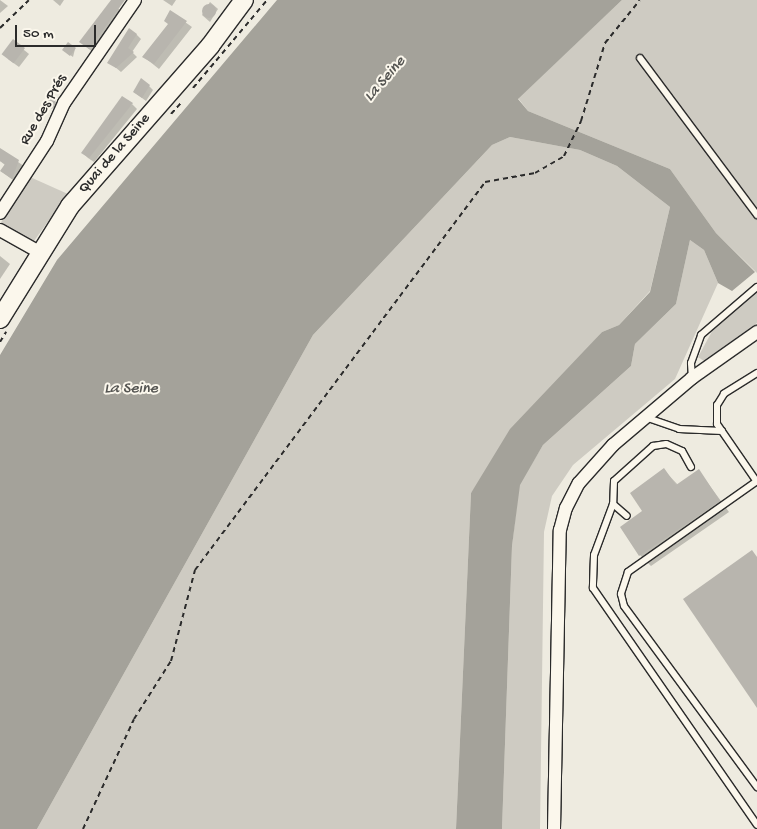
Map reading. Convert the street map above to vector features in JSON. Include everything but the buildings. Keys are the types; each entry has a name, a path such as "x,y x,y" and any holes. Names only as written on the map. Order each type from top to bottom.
{"street":[{"name":"Rue des Prés","path":"0,213 47,141 64,103 135,0"},
{"name":"Quai de la Seine","path":"5,323 39,252 70,206 210,46 244,0"},
{"path":"0,230 39,252"},
{"path":"554,829 560,530 579,483 645,416 692,378 757,332"}],"lane":[{"path":"640,58 757,215"},
{"path":"692,378 691,362 701,336 757,287"},
{"path":"757,373 724,394 717,405 717,424 757,482 628,572 621,594 624,606 757,787"},
{"path":"645,416 679,429 722,431"},
{"path":"691,467 682,451 666,444 653,446 614,481 613,504 594,556 593,588 757,824"},
{"path":"613,504 627,516"}],"path":[{"path":"0,28 30,0"},
{"path":"189,90 267,0"},
{"path":"83,829 134,719 171,661 195,570 485,182 534,173 564,156 581,121 605,44 640,0"},
{"path":"164,120 185,97"},
{"path":"0,342 5,323"}],"shaded area":[{"path":"622,0 757,0 757,273 716,233 670,169 528,111 518,98"},
{"path":"510,137 580,150 617,166 670,207 650,291 619,325 602,332 565,373 471,493 456,829 37,829 313,335 492,145"},
{"path":"30,177 68,194 34,241 0,224"},
{"path":"690,240 704,250 718,283 675,379 573,465 552,496 544,532 540,829 502,829 512,546 519,485 543,445 631,366 635,344 676,304"},
{"path":"757,291 757,323 704,361 698,357 716,324"}],"water":[{"name":"La Seine","path":"277,0 622,0 518,99 528,111 670,169 716,233 755,272 732,291 718,283 704,250 690,240 676,304 635,344 631,366 543,445 520,485 512,546 502,829 456,829 471,493 510,429 602,332 619,325 650,292 670,207 617,166 580,150 510,137 492,145 313,335 37,829 0,829 0,355 57,260"}]}
